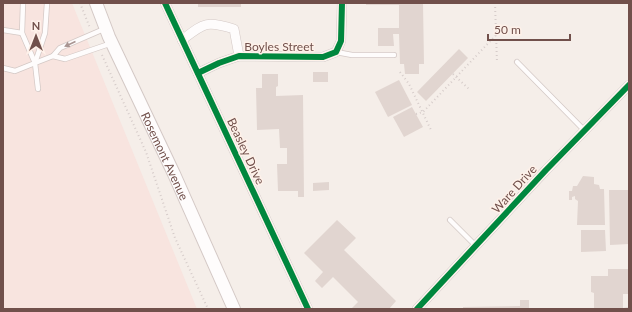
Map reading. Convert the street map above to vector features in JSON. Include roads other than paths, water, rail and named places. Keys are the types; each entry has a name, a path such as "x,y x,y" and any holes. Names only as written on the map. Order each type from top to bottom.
{"main road":[{"name":"Rosemont Avenue","path":"96,3 112,42 174,174 234,309"}],"street":[{"name":"Beasley Drive","path":"165,3 308,309"},
{"path":"336,52 341,41 342,3"},
{"path":"182,40 201,25 217,24 234,29 239,56"},
{"name":"Boyles Street","path":"198,73 239,56 322,57 336,52"},
{"name":"Ware Drive","path":"417,309 546,170 629,85"}],"lane":[{"path":"23,3 22,33 35,63 38,89"},
{"path":"35,63 45,33 47,3"},
{"path":"3,68 15,71 53,56 60,48 106,28"},
{"path":"3,30 22,33"},
{"path":"53,56 65,59 112,42"},
{"path":"336,52 352,55 394,55"},
{"path":"517,62 585,131"},
{"path":"450,220 476,246"}]}
